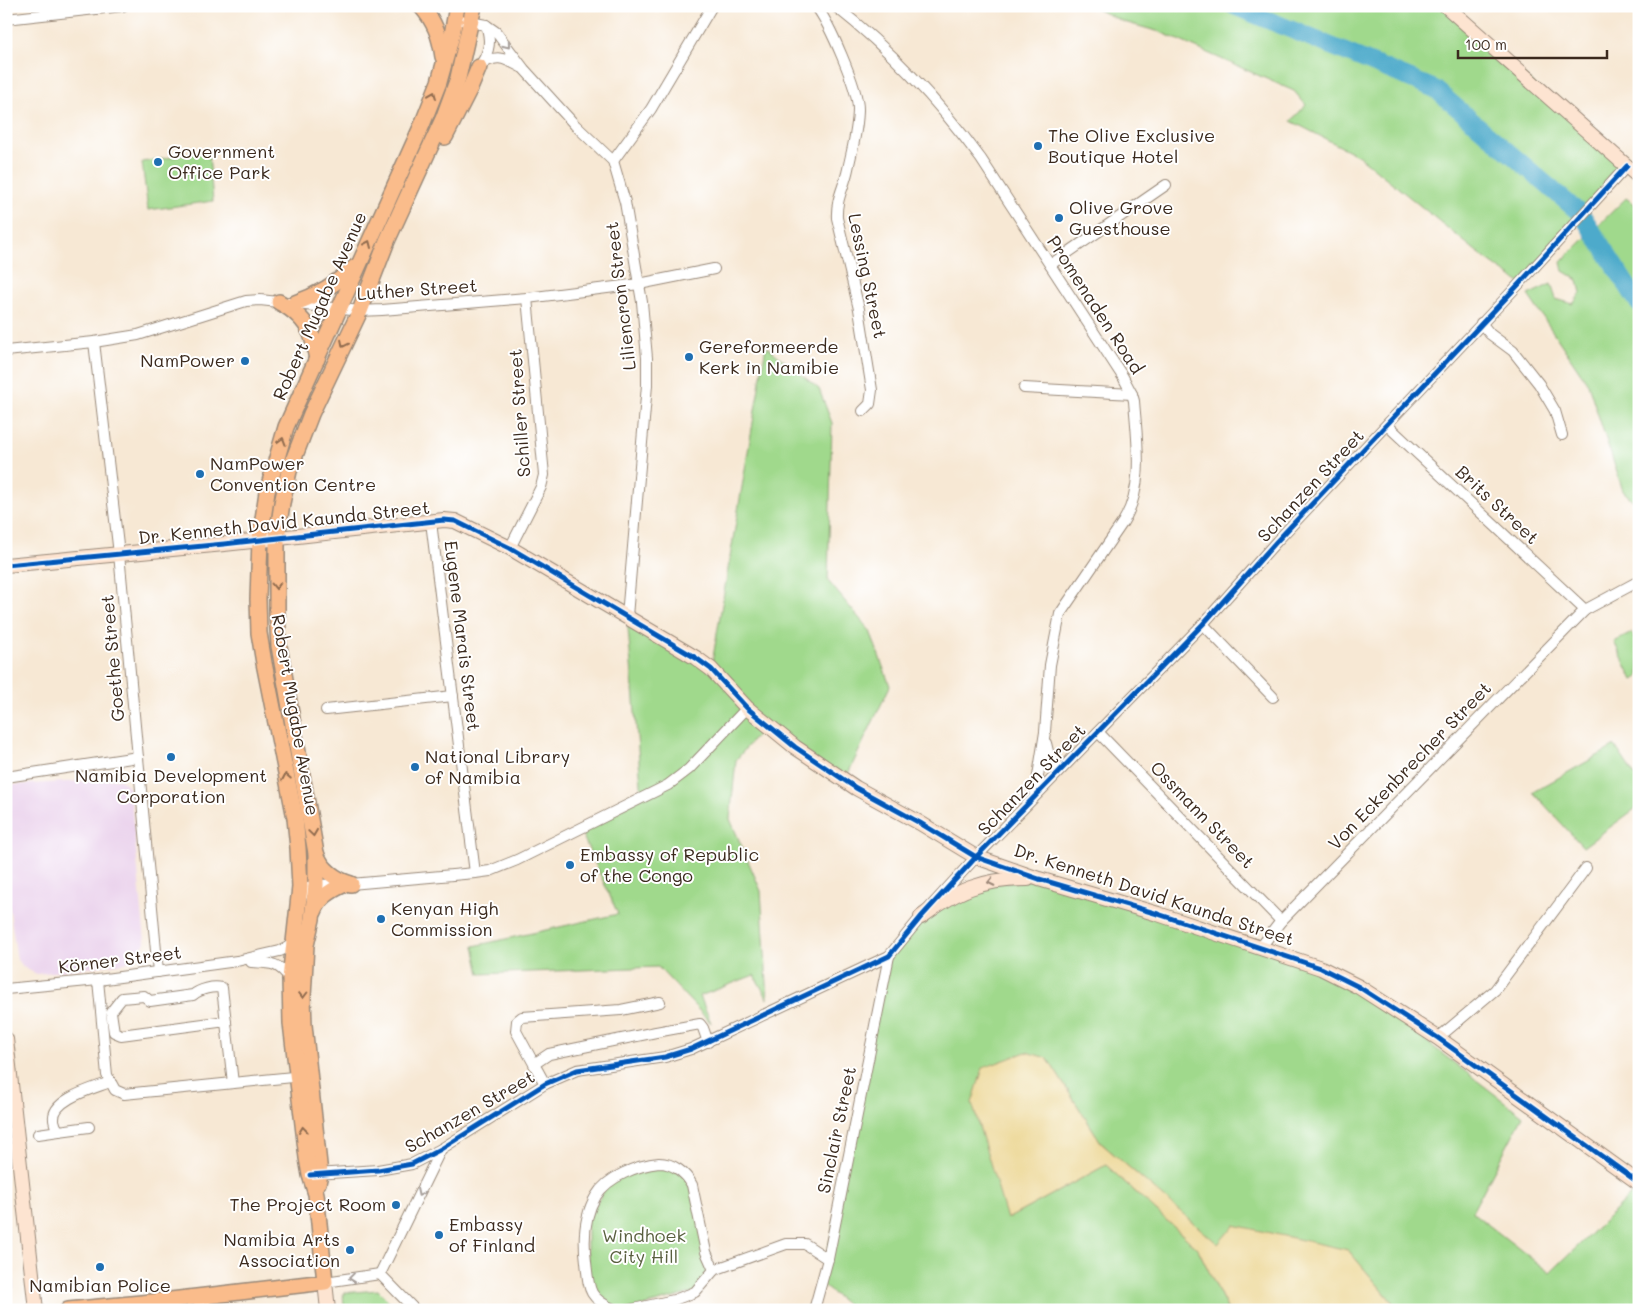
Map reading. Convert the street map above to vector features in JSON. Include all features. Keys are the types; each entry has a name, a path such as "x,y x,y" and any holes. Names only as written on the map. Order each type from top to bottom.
{"main road":[{"path":"421,6 437,29 441,40 444,63"},
{"name":"Robert Mugabe Avenue","path":"303,1076 302,997 306,945 312,919 316,885 316,853 279,646 277,538 282,503 289,471 311,414 360,311 387,241 443,119 479,24 474,6"},
{"name":"Robert Mugabe Avenue","path":"325,1282 315,1174 303,1076 291,1023 290,979 299,904 299,868 295,818 259,633 260,540 267,492 283,435 422,125 444,63 456,13"},
{"path":"387,241 400,230 421,182 472,86 479,67"},
{"path":"296,303 333,286 360,263"},
{"path":"279,302 294,312 306,326 311,334 317,358"},
{"path":"316,853 322,864 337,879 347,884"},
{"path":"312,919 317,904 333,890 347,884"},
{"path":"68,1310 202,1303 325,1282"}],"street":[{"path":"6,19 122,6"},
{"path":"456,13 496,32 524,69 574,125 614,161 651,109 712,6"},
{"name":"Lessing Street","path":"816,6 832,34 857,100 856,132 846,180 836,205 837,218 859,309 872,390 870,404 863,411"},
{"name":"Promenaden Road","path":"835,6 874,38 914,78 966,139 981,159 1123,377 1134,401 1137,474 1135,495 1130,510 1123,522 1060,614 1050,665 1045,732 1035,795"},
{"path":"1446,6 1639,177"},
{"path":"479,24 489,35 490,47 488,54 479,67"},
{"path":"479,67 487,59 494,58 510,61 524,69"},
{"name":"Liliencron Street","path":"614,161 626,202 646,338 647,385 627,616"},
{"name":"Schanzen Street","path":"315,1174 378,1170 412,1164 442,1149 545,1084 577,1070 665,1057 691,1049 889,956 920,917 1060,769 1203,624 1277,541 1626,166"},
{"path":"1050,264 1166,186"},
{"name":"Luther Street","path":"6,351 94,342 138,335 246,301 260,300 296,303 360,311 526,298 639,284 714,269"},
{"name":"Schiller Street","path":"510,548 541,487 544,475 526,298"},
{"path":"1481,323 1490,334 1513,351 1539,384 1555,411 1562,435"},
{"name":"Goethe Street","path":"94,342 119,554 158,972"},
{"path":"1024,388 1132,394"},
{"name":"Brits Street","path":"1387,425 1585,610"},
{"name":"Dr. Kenneth David Kaunda Street","path":"6,565 444,520 455,521 510,548 696,658 711,669 747,708 795,747 851,785 920,823 976,857 1039,879 1158,914 1321,968 1340,977 1438,1038 1639,1183"},
{"name":"Eugene Marais Street","path":"432,522 475,873"},
{"name":"Von Eckenbrecher Street","path":"1260,948 1282,921 1585,610 1639,581"},
{"path":"1203,624 1273,698"},
{"path":"326,710 453,696"},
{"path":"299,904 303,893 308,887 316,885 475,873 490,871 517,860 668,785 689,769 747,708"},
{"name":"Promenaden Road","path":"1045,732 1048,754 1060,769"},
{"name":"Ossmann Street","path":"1098,732 1282,921"},
{"path":"6,777 138,756"},
{"path":"1438,1038 1495,990 1586,868"},
{"path":"920,917 943,900 978,884 1004,879 1039,879"},
{"name":"Körner Street","path":"6,989 98,980 238,961 280,951 288,947 296,939"},
{"name":"Sinclair Street","path":"814,1310 828,1259 889,956"},
{"name":"Körner Street","path":"238,961 278,965 290,979"},
{"path":"98,980 108,1075 112,1086 124,1094 303,1076"},
{"path":"226,1021 121,1035 114,1032 111,1012 122,998 144,996 150,1001 194,995 199,990 222,988 223,992 233,1083"},
{"path":"545,1084 516,1031 519,1018 621,1010 660,1002"},
{"path":"534,1064 549,1054 700,1024 708,1042"},
{"path":"6,1039 36,1310"},
{"path":"58,1130 54,1115 57,1108 73,1096 112,1086"},
{"path":"38,1134 89,1127"},
{"path":"380,1274 442,1149"},
{"path":"615,1310 603,1304 590,1291 584,1238 591,1206 597,1193 610,1180 626,1172 660,1163 671,1166 688,1177 692,1186 706,1252 714,1270"},
{"path":"628,1310 674,1300 695,1292 714,1270 786,1244 805,1244 828,1259"},
{"path":"325,1282 380,1274"},
{"path":"380,1274 415,1310"},
{"name":"Robert Mugabe Avenue","path":"325,1282 328,1310"}],"shaded area":[{"path":"118,779 126,783 130,789 145,942 136,957 125,963 37,974 26,969 17,960 6,883 6,788 11,785"},
{"path":"6,1215 14,1288 6,1289"}],"green space":[{"path":"1090,6 1445,6 1627,166 1520,283 1487,260 1359,156 1291,121 1306,105 1294,91 1160,32 1124,22"},
{"path":"204,152 209,156 213,201 148,210 142,162"},
{"path":"1626,198 1639,208 1639,506 1623,491 1588,384 1528,295 1551,284 1556,299 1573,304 1581,293 1578,280 1563,271 1561,262"},
{"path":"766,346 819,389 832,423 828,581 870,631 890,686 845,780 766,724 736,760 730,819 761,891 768,999 754,975 700,996 711,1023 658,967 480,974 474,946 618,914 580,830 642,797 627,616 711,669"},
{"path":"1632,633 1639,648 1639,677 1633,680 1614,642"},
{"path":"1615,746 1639,782 1639,806 1583,847 1533,792"},
{"path":"1039,879 1321,968 1396,1018 1523,1116 1472,1212 1550,1273 1636,1190 1639,1193 1639,1310 1399,1310 1348,1250 1218,1245 1102,1144 1047,1058 1001,1193 1007,1219 1106,1165 1198,1249 1228,1310 854,1310 821,1284 889,956 921,917 978,885"},
{"name":"Windhoek City Hill","path":"660,1163 688,1177 714,1270 695,1292 629,1310 615,1310 603,1304 587,1275 587,1220 610,1180"},
{"path":"378,1290 398,1310 364,1310 363,1305 344,1306 343,1293"}],"sand":[{"path":"1026,1052 1047,1058 1102,1144 1218,1244 1234,1225 1348,1250 1399,1310 1228,1310 1198,1249 1106,1165 1007,1219 972,1103 983,1068"}],"waterway":[{"path":"1234,6 1435,89 1582,215 1639,304"}],"cycle path":[{"path":"310,1175 378,1170 412,1164 441,1149 545,1084 577,1070 665,1057 691,1049 889,956 921,917 976,857 1203,624 1277,541 1520,283 1627,166"},
{"path":"6,565 444,520 455,521 510,548 696,658 711,669 747,708 795,747 856,788 920,823 976,857 1039,879 1158,914 1321,968 1359,987 1438,1038 1639,1183"}],"place":[{"name":"The Olive Exclusive Boutique Hotel","path":"1038,146"},
{"name":"Government Office Park","path":"158,162"},
{"name":"Olive Grove Guesthouse","path":"1059,218"},
{"name":"Gereformeerde Kerk in Namibie","path":"689,357"},
{"name":"NamPower","path":"245,361"},
{"name":"NamPower Convention Centre","path":"200,474"},
{"name":"Namibia Development Corporation","path":"171,757"},
{"name":"National Library of Namibia","path":"415,767"},
{"name":"Embassy of Republic of the Congo","path":"570,865"},
{"name":"Kenyan High Commission","path":"381,919"},
{"name":"The Project Room","path":"396,1205"},
{"name":"Embassy of Finland","path":"439,1235"},
{"name":"Namibia Arts Association","path":"350,1250"},
{"name":"Namibian Police","path":"100,1267"}]}
